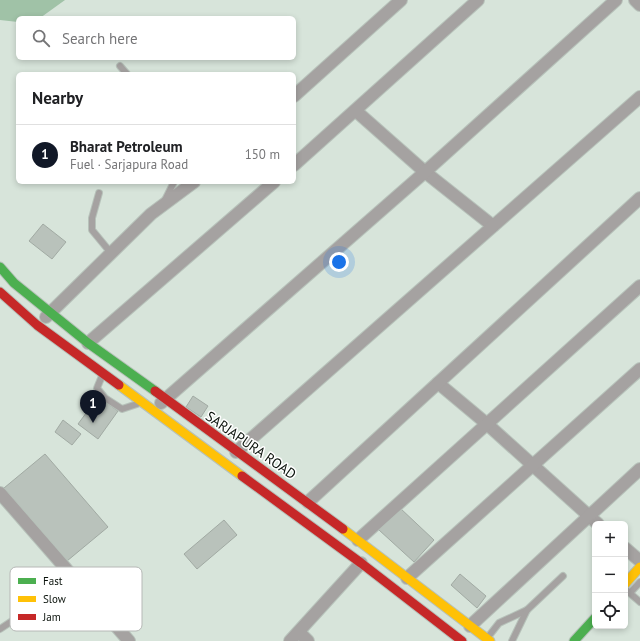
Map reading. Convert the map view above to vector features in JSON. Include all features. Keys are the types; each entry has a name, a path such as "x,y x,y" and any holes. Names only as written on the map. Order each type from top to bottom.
{"main road":[{"name":"SARJAPURA ROAD","path":"0,267 14,283 88,344 236,452 308,502 488,640"},
{"path":"0,292 37,325 361,563 462,641"},
{"path":"628,581 640,567"},
{"path":"574,641 592,621"}],"street":[{"path":"296,94 401,0"},
{"path":"296,163 478,0"},
{"path":"153,411 426,172 616,0"},
{"path":"635,0 640,5"},
{"path":"236,452 640,97"},
{"path":"356,111 426,172 493,226"},
{"path":"37,325 163,203 191,184"},
{"path":"88,344 272,184"},
{"path":"308,502 640,198"},
{"path":"358,540 640,286"},
{"path":"407,578 640,369"},
{"path":"438,383 487,424 595,521"},
{"path":"470,626 588,515 640,469"},
{"path":"0,493 65,567"},
{"path":"628,551 640,561"},
{"path":"290,641 361,563"},
{"path":"119,631 128,641"},
{"path":"299,632 308,641"}],"lane":[{"path":"120,66 125,72"},
{"path":"163,203 173,184"},
{"path":"99,193 92,218 92,230 111,254"},
{"path":"103,374 97,388 105,398 122,409 142,403"},
{"path":"488,640 499,623 527,610 563,576"},
{"path":"628,590 640,582"},
{"path":"628,592 640,602"},
{"path":"512,641 527,610"},
{"path":"0,629 10,622"}],"shaded area":[{"path":"0,0 65,0 43,16 16,16 16,22 0,20"}],"building":[{"path":"43,224 66,242 52,259 29,241"},
{"path":"193,396 208,406 201,417 186,407"},
{"path":"98,397 118,411 98,439 78,424"},
{"path":"63,420 81,434 72,445 55,432"},
{"path":"45,454 108,527 67,561 4,488"},
{"path":"400,508 434,540 414,562 379,530"},
{"path":"224,520 237,535 197,569 184,554"},
{"path":"460,574 486,596 477,608 451,585"}],"traffic: fast":[{"path":"0,267 14,283 88,343 155,391"},
{"path":"574,641 592,621"}],"traffic: slow":[{"path":"119,385 242,476"},
{"path":"343,529 490,641"},
{"path":"628,581 640,567"}],"traffic: jam":[{"path":"0,292 37,325 119,385"},
{"path":"155,391 343,529"},
{"path":"242,476 361,563 462,641"}],"place":[{"name":"Bharat Petroleum","path":"93,423"}]}
